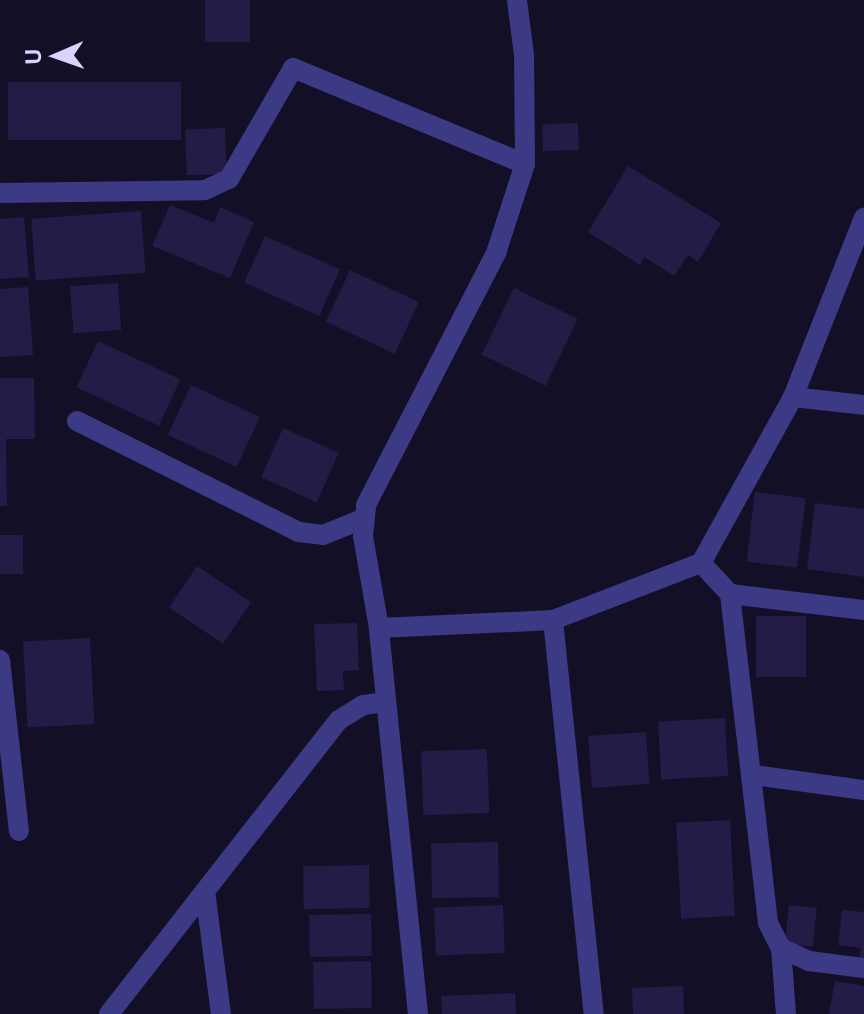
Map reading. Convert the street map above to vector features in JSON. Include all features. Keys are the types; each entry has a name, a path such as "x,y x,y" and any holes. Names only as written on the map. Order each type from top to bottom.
{"street":[{"path":"418,1014 379,628 364,527 366,505 496,253 525,164 524,55 517,0"},
{"path":"0,193 205,190 229,179 293,68 525,164"},
{"path":"379,628 553,620 701,563 793,397 864,218"},
{"path":"793,397 864,405"},
{"path":"77,421 299,532 323,535 364,527"},
{"path":"701,563 730,594 754,775 768,923 781,948 786,1014"},
{"path":"730,594 864,610"},
{"path":"553,620 594,1014"},
{"path":"0,660 19,831"},
{"path":"109,1014 339,720 363,705 386,702"},
{"path":"754,775 864,790"},
{"path":"205,891 221,1014"},
{"path":"781,948 809,961 864,968"}],"building":[{"path":"205,0 250,0 250,42 205,42"},
{"path":"8,82 181,82 181,140 8,140"},
{"path":"578,123 579,150 543,151 542,124"},
{"path":"225,128 227,174 187,175 185,129"},
{"path":"628,166 721,223 698,262 688,255 674,276 644,257 640,265 588,232"},
{"path":"170,205 214,223 220,207 254,222 230,278 152,246"},
{"path":"141,211 145,273 36,281 31,219"},
{"path":"24,217 29,277 0,279 0,219"},
{"path":"265,236 340,269 319,316 244,283"},
{"path":"350,270 419,302 395,354 326,322"},
{"path":"118,283 121,330 73,333 70,286"},
{"path":"28,287 33,355 0,357 0,289"},
{"path":"514,288 578,319 545,386 482,355"},
{"path":"98,341 180,379 159,426 76,387"},
{"path":"0,378 34,378 35,439 6,439 7,506 0,506"},
{"path":"191,385 260,417 237,467 168,435"},
{"path":"283,428 339,453 317,502 261,477"},
{"path":"755,492 806,498 797,568 746,561"},
{"path":"815,503 864,509 864,577 807,569"},
{"path":"0,535 23,535 23,574 0,574"},
{"path":"197,566 251,602 223,644 169,607"},
{"path":"756,616 806,616 806,677 756,677"},
{"path":"357,623 359,670 343,671 344,690 317,691 314,624"},
{"path":"90,638 95,724 28,727 23,642"},
{"path":"725,718 728,776 661,779 658,722"},
{"path":"646,732 650,784 592,788 588,736"},
{"path":"487,749 489,813 423,815 421,751"},
{"path":"730,820 735,916 681,919 676,823"},
{"path":"498,842 499,897 432,898 431,843"},
{"path":"369,865 370,908 304,909 303,866"},
{"path":"503,905 505,953 436,955 434,907"},
{"path":"789,905 817,908 813,947 785,944"},
{"path":"842,910 864,912 864,959 859,958 861,948 838,945"},
{"path":"371,914 372,956 310,957 309,915"},
{"path":"371,961 372,1008 314,1009 313,962"},
{"path":"835,981 864,986 864,1014 829,1014"},
{"path":"683,986 684,1014 633,1014 632,988"},
{"path":"515,993 516,1014 442,1014 441,996"}]}
